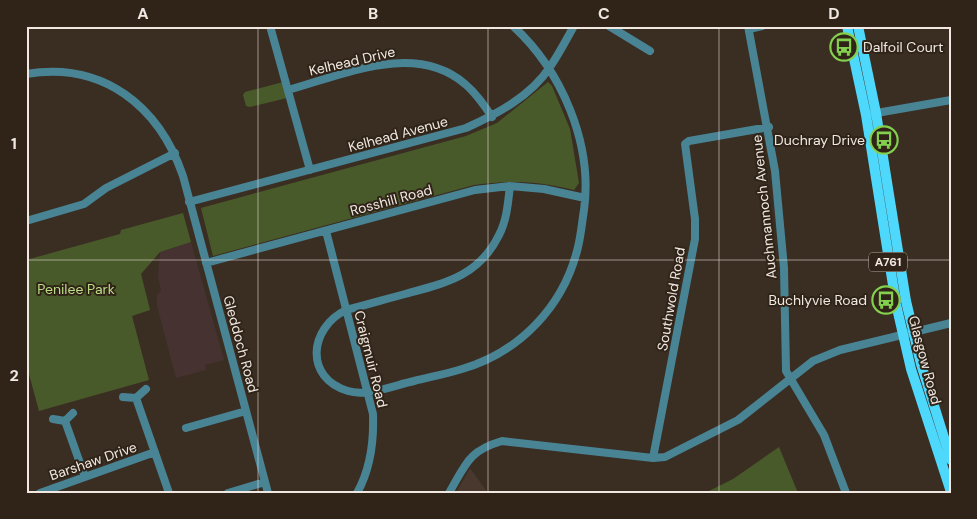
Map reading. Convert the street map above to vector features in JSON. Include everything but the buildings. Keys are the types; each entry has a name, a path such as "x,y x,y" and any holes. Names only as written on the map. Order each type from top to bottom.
{"main road":[{"name":"Glasgow Road","path":"847,26 871,114"},
{"name":"Glasgow Road","path":"858,26 871,114 891,282 908,334 919,377 951,460"},
{"name":"Glasgow Road","path":"942,437 951,492"}],"street":[{"path":"270,26 310,170"},
{"path":"510,186 506,216 499,235 484,257 472,269 443,284 346,310 333,316 323,328 317,341 316,356 321,369 331,384 350,392 368,391 463,369 499,354 523,338 549,311 566,284 578,247 585,198 584,161 575,125 550,68 513,26"},
{"name":"Kelhead Avenue","path":"189,202 466,128 492,116 520,98 550,68 574,26"},
{"path":"609,26 650,51"},
{"path":"748,28 762,26"},
{"name":"Auchmannoch Avenue","path":"748,28 769,127 781,222 786,371 824,435 846,493"},
{"name":"Kelhead Drive","path":"288,90 383,64 416,62 448,73 464,83 476,94 492,116"},
{"name":"Gleddoch Road","path":"26,74 51,70 84,76 104,83 129,96 142,107 163,133 175,153 268,493"},
{"path":"871,114 951,100"},
{"name":"Southwold Road","path":"654,458 695,240 685,144 689,141 769,127"},
{"path":"26,221 84,204 106,188 175,153"},
{"name":"Rosshill Road","path":"206,263 475,190 510,186 544,189 585,198"},
{"name":"Craigmuir Road","path":"326,231 373,414 374,438 370,464 357,493"},
{"path":"449,493 472,453 485,446 502,441 654,458 677,453 738,420 813,361 825,356 951,323"},
{"path":"123,398 136,398 146,389"},
{"path":"136,398 169,493"},
{"path":"186,428 246,411"},
{"path":"64,421 73,413"},
{"path":"53,419 64,421"},
{"path":"64,421 85,477"},
{"name":"Barshaw Drive","path":"40,493 155,452"},
{"path":"228,493 265,482"}],"shaded area":[{"path":"191,242 224,360 205,365 206,370 176,378 157,306 157,295 161,291 158,275 160,252"},
{"path":"470,468 488,493 456,493"}],"green space":[{"path":"283,82 287,98 250,107 246,106 243,95 245,92"},
{"path":"548,82 552,86 570,129 579,183 574,190 525,182 474,185 213,256 201,208 466,136 497,123"},
{"name":"Penilee Park","path":"183,213 191,242 160,252 141,274 150,310 132,316 149,380 39,411 26,363 26,260 120,234 121,230"},
{"path":"779,447 798,493 705,493 733,479"}],"place":[{"name":"Dalfoil Court","path":"844,47"},
{"name":"Duchray Drive","path":"884,140"},
{"name":"Buchlyvie Road","path":"886,300"}]}
